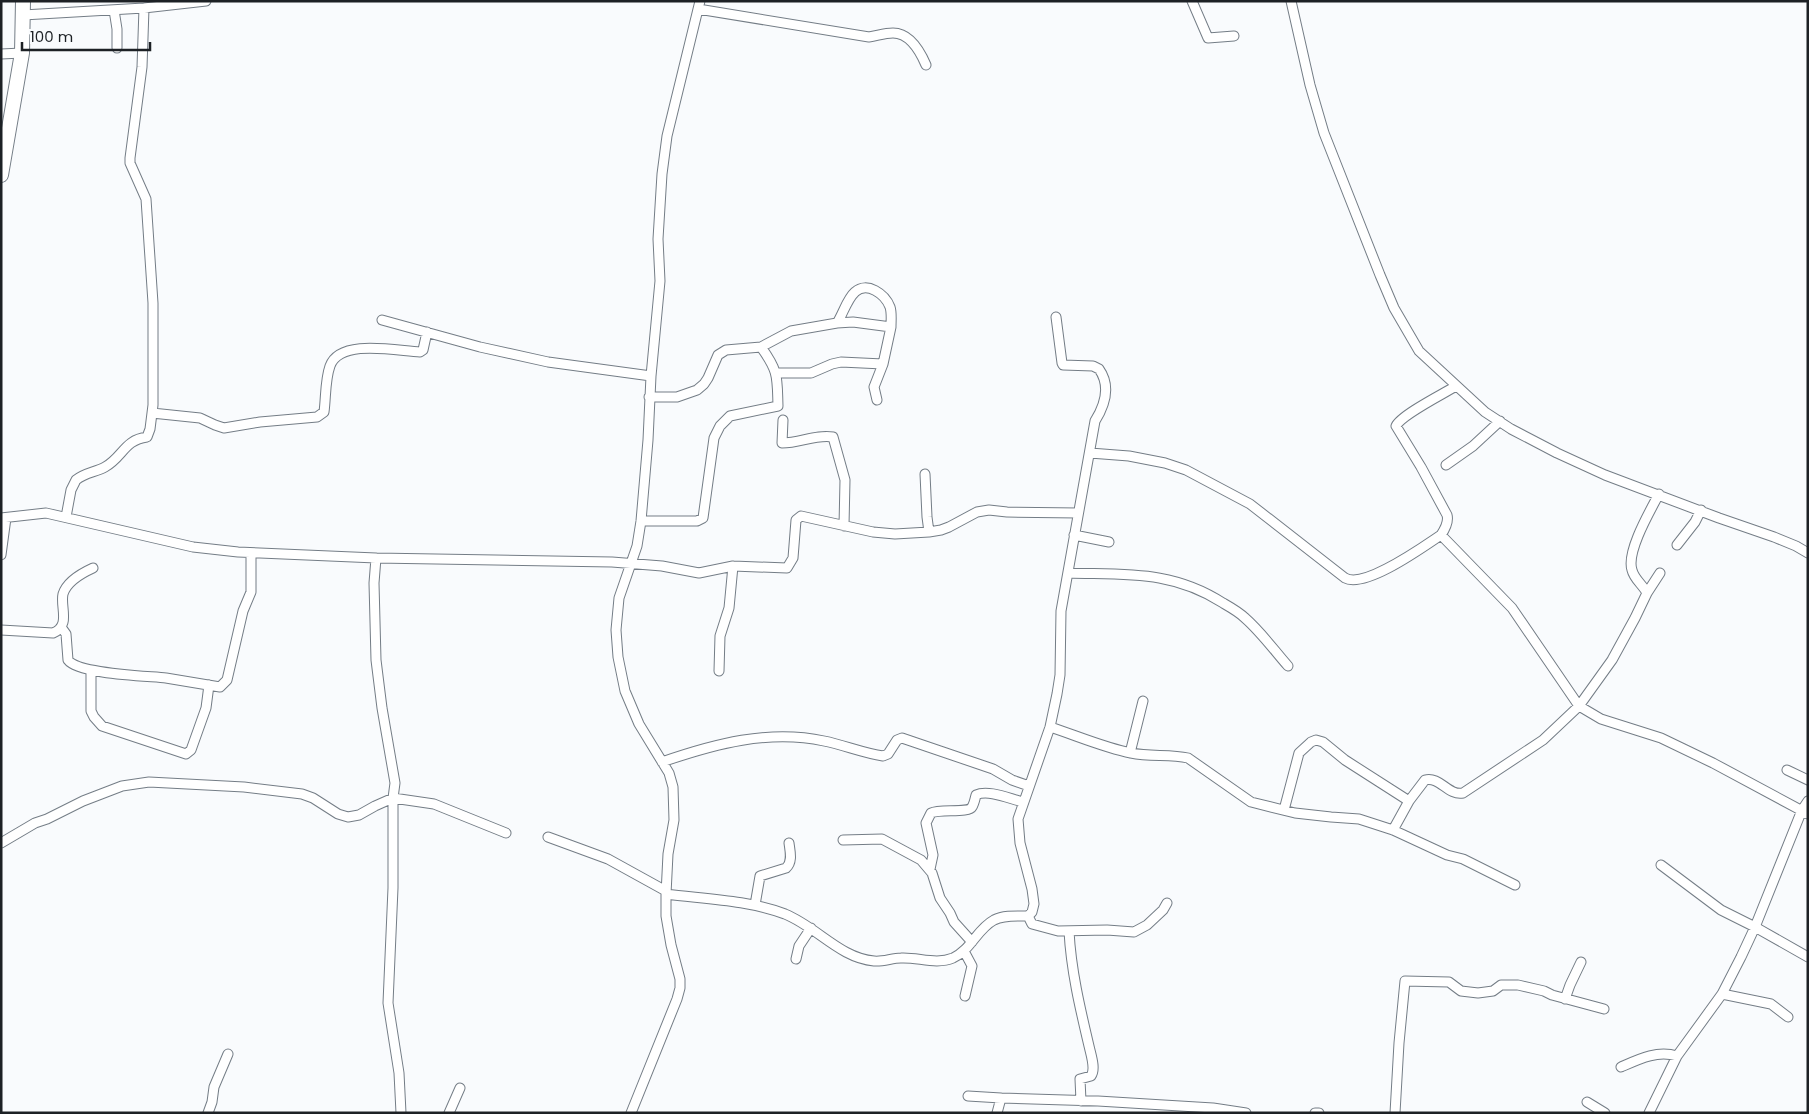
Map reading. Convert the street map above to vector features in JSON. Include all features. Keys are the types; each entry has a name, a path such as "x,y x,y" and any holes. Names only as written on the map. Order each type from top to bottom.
{"highway":[{"path":"1,175 11,123 18,67 22,54 23,8"}],"street":[{"path":"23,8 114,10 206,1"},
{"path":"1192,1 1208,38 1234,36"},
{"path":"1291,1 1310,85 1324,133 1394,308 1419,351 1485,412 1557,453 1605,475 1774,537 1808,553"},
{"path":"631,1113 680,988 678,968 666,916 666,892 674,804 672,787 669,773 639,724 625,690 618,657 616,630 619,598 637,546 641,521 660,281 658,239 662,174 667,136 699,5 869,37 887,33 900,33 914,44 926,65"},
{"path":"66,518 71,490 76,480 106,467 136,438 146,437 150,429 152,413 153,303 148,217 146,199 130,163 142,67 144,8"},
{"path":"114,10 117,48"},
{"path":"1,54 22,54"},
{"path":"837,323 852,295 857,290 876,290 890,308 890,327 883,364 874,387 877,400"},
{"path":"548,837 608,859 666,892 755,905 786,915 811,928 845,952 865,960 876,961 902,958 947,960 964,952 983,928 995,919 1006,916 1028,916 1032,912 1034,904 1032,889 1022,853 1018,832 1018,819 1050,727 1060,675 1061,610 1095,421 1101,411 1105,398 1102,372 1096,367 1068,366 1062,363 1056,317"},
{"path":"382,320 480,347 548,362 651,376"},
{"path":"650,397 677,397 697,390 708,378 718,355 726,350 761,347 792,331 837,323 852,322 890,327"},
{"path":"152,413 200,418 215,426 224,428 260,422 317,417 324,412 329,367 333,359 351,349 370,348 420,352 423,350 427,332"},
{"path":"641,521 698,521 703,518 714,438 720,426 730,416 778,406 776,373 771,361 761,347"},
{"path":"776,373 811,373 837,362 883,364"},
{"path":"1090,453 1129,456 1166,462 1186,470 1250,504 1345,578 1352,581 1359,580 1398,564 1441,535 1448,522 1447,515 1421,467 1396,426 1397,423 1419,408 1456,386"},
{"path":"783,420 782,443 822,436 833,437 845,480 844,526"},
{"path":"1446,465 1473,446 1500,421"},
{"path":"925,474 926,517 929,532"},
{"path":"1648,593 1632,571 1631,560 1638,535 1659,494"},
{"path":"1677,545 1695,522 1701,510"},
{"path":"1,555 4,518 38,513 193,548 251,553 376,558 632,563 699,573 733,566 787,568 793,558 796,520 801,516 884,533 929,532 950,527 972,514 983,511 1078,512"},
{"path":"1074,535 1109,542"},
{"path":"1441,535 1512,608 1579,706 1601,719 1661,738 1704,758 1805,812"},
{"path":"61,627 66,634 69,662 77,667 220,687 227,680 243,611 251,592 251,553"},
{"path":"376,558 374,583 376,660 395,783 394,888 388,1003 399,1072 401,1113"},
{"path":"718,671 720,636 729,608 733,566"},
{"path":"1,630 53,633 58,631 64,618 62,599 64,591 77,577 93,568"},
{"path":"1068,573 1144,576 1184,583 1214,597 1244,616 1288,666"},
{"path":"1393,830 1409,801 1424,781 1428,779 1438,782 1455,794 1466,792 1503,765 1527,752 1543,740 1579,706 1612,660 1660,573"},
{"path":"91,670 91,711 102,726 186,754 191,750 206,708 209,685"},
{"path":"1130,753 1143,701"},
{"path":"1050,727 1130,753 1188,758 1251,802 1284,810 1359,819 1393,830 1433,849 1463,859 1516,885"},
{"path":"662,762 708,746 742,740 786,736 823,741 883,756 888,754 897,740 902,738 993,769 1012,780 1029,786"},
{"path":"1284,810 1299,753 1316,740 1323,742 1345,760 1409,801"},
{"path":"1787,770 1808,780"},
{"path":"1,843 35,823 84,801 135,783 178,783 244,787 302,794 313,798 342,816 348,817 360,815 394,798 434,804 506,833"},
{"path":"930,869 933,855 926,823 932,813 969,810 972,808 976,795 979,793 997,795 1023,802"},
{"path":"1649,1113 1677,1056 1722,994 1755,927 1808,801"},
{"path":"842,840 882,839 921,860 930,869 940,898 954,922 972,942"},
{"path":"755,905 760,876 786,868 789,865 789,843"},
{"path":"1661,865 1721,910 1808,957"},
{"path":"1028,916 1032,924 1058,931 1106,930 1134,932 1147,925 1163,910 1167,903"},
{"path":"796,959 800,946 811,928"},
{"path":"1068,931 1075,989 1093,1072 1091,1076 1080,1079 1081,1101"},
{"path":"964,952 972,966 965,996"},
{"path":"1565,999 1582,962"},
{"path":"1396,1112 1398,1043 1405,981 1449,982 1461,991 1478,993 1486,993 1501,985 1518,985 1604,1010"},
{"path":"1722,994 1771,1004 1788,1018"},
{"path":"1621,1067 1658,1054 1665,1053 1677,1056"},
{"path":"208,1113 213,1091 228,1054"},
{"path":"449,1113 460,1088"},
{"path":"968,1096 1214,1108 1246,1113"},
{"path":"997,1113 1001,1098"},
{"path":"1587,1102 1605,1113"}]}
